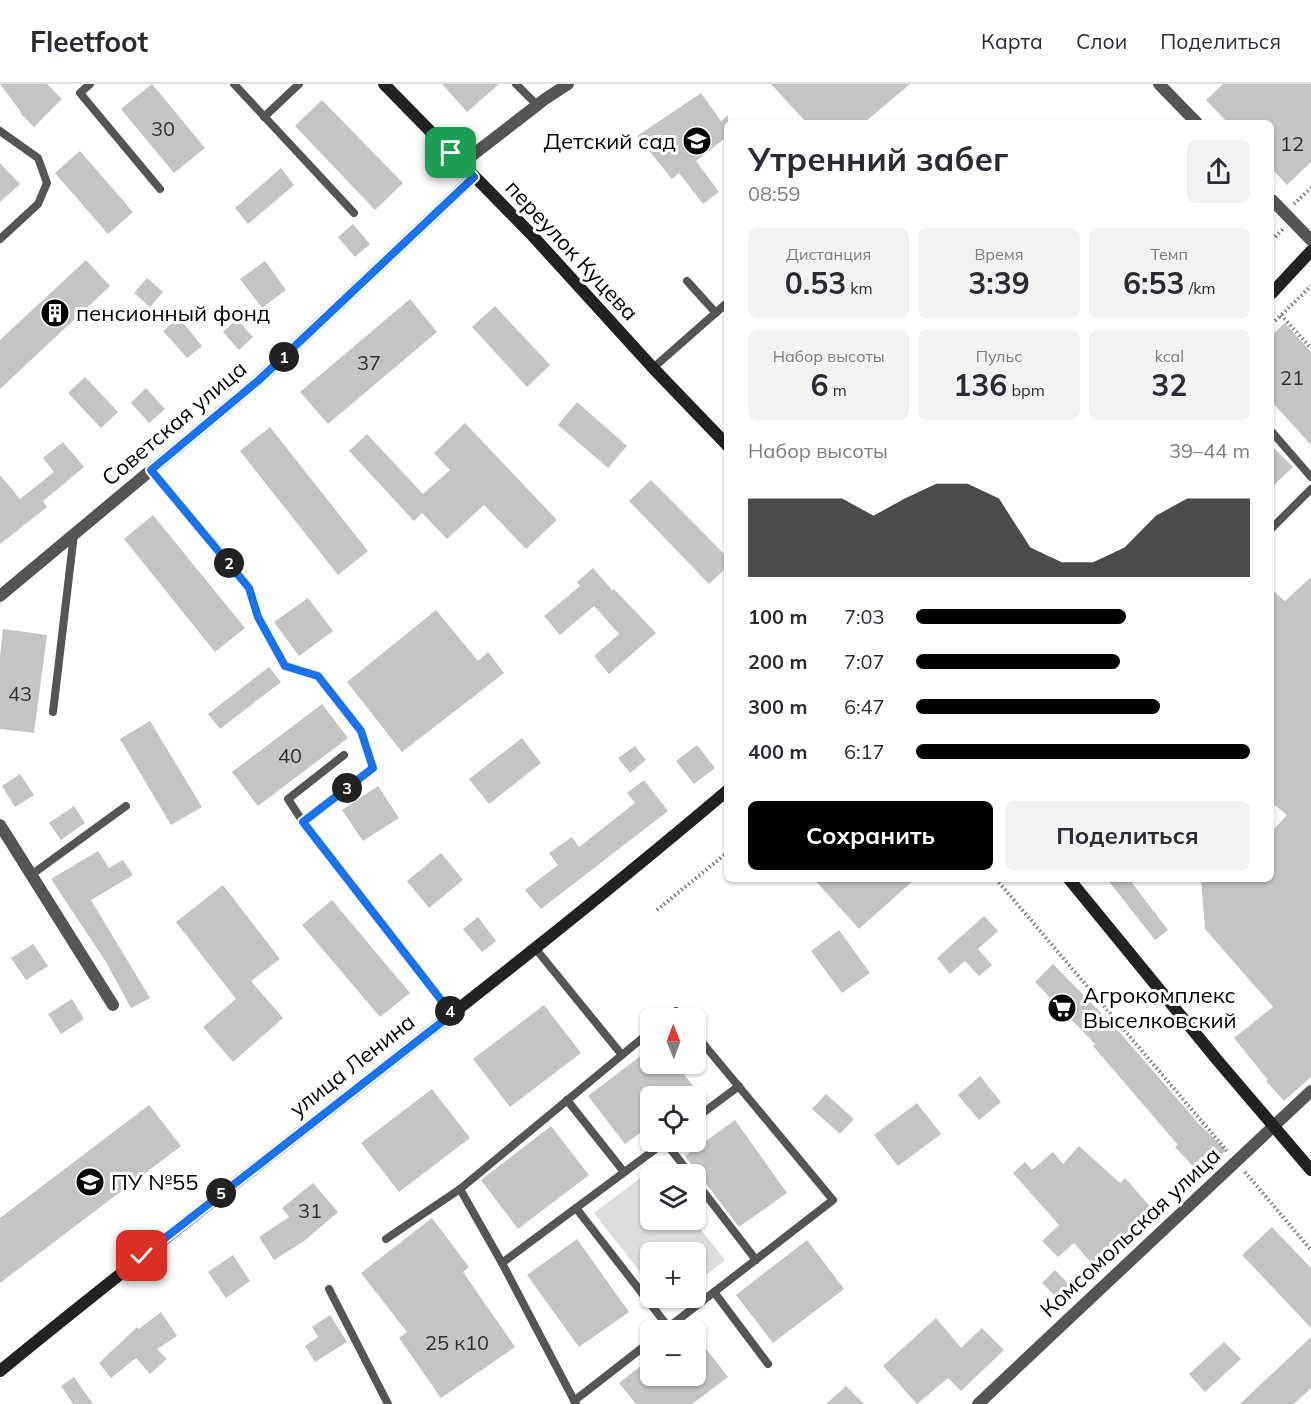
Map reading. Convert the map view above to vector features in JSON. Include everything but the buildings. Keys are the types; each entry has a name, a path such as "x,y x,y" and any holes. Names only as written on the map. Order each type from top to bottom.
{"street":[{"name":"переулок Куцева","path":"384,84 531,234 724,442"},
{"path":"1159,84 1194,120"},
{"path":"462,164 537,105 566,86"},
{"name":"Советская улица","path":"0,596 259,380 474,177"},
{"path":"1274,202 1311,240"},
{"path":"1274,291 1309,259"},
{"name":"улица Ленина","path":"0,1371 212,1200 535,948 724,793"},
{"path":"0,825 113,1005"},
{"path":"1071,882 1218,1062 1311,1170"},
{"name":"Комсомольская улица","path":"978,1404 1311,1091"}],"lane":[{"path":"90,84 80,93 160,189"},
{"path":"234,84 354,213"},
{"path":"264,117 298,84"},
{"path":"516,84 537,105"},
{"path":"0,131 39,158 47,183 38,204 0,239"},
{"path":"687,281 716,313"},
{"path":"653,368 724,306"},
{"path":"1274,434 1311,477"},
{"path":"151,470 249,588 258,617 285,666 318,676 361,731 373,768 303,822"},
{"path":"1274,526 1311,489"},
{"path":"53,712 74,534"},
{"path":"344,755 288,799 303,822 452,1014"},
{"path":"31,875 126,806"},
{"path":"535,948 622,1055"},
{"path":"386,1239 460,1189 640,1040"},
{"path":"678,1320 833,1200 706,1047"},
{"path":"706,1111 739,1086"},
{"path":"567,1100 624,1172"},
{"path":"502,1263 651,1152"},
{"path":"673,1152 682,1164"},
{"path":"460,1189 502,1263 575,1403 640,1350"},
{"path":"706,1195 756,1260"},
{"path":"576,1208 660,1320"},
{"path":"329,1288 388,1404"},
{"path":"714,1292 768,1364"}],"path":[{"path":"1285,213 1311,188"},
{"path":"1274,322 1311,286"},
{"path":"1281,315 1311,348"},
{"path":"657,910 724,855"},
{"path":"999,882 1311,1250"}],"shaded area":[{"path":"640,1178 640,1230 701,1230 725,1260 706,1275 706,1242 640,1242 640,1272 594,1213"}],"place":[{"name":"Детский сад","path":"697,141"},
{"name":"пенсионный фонд","path":"55,313"},
{"name":"Агрокомплекс Выселковский","path":"1062,1008"},
{"name":"ПУ №55","path":"90,1182"}],"route":[{"path":"142,1256 452,1014 303,822 373,768 361,731 318,676 285,666 258,617 249,588 151,470 259,380 474,177 451,153"}]}
